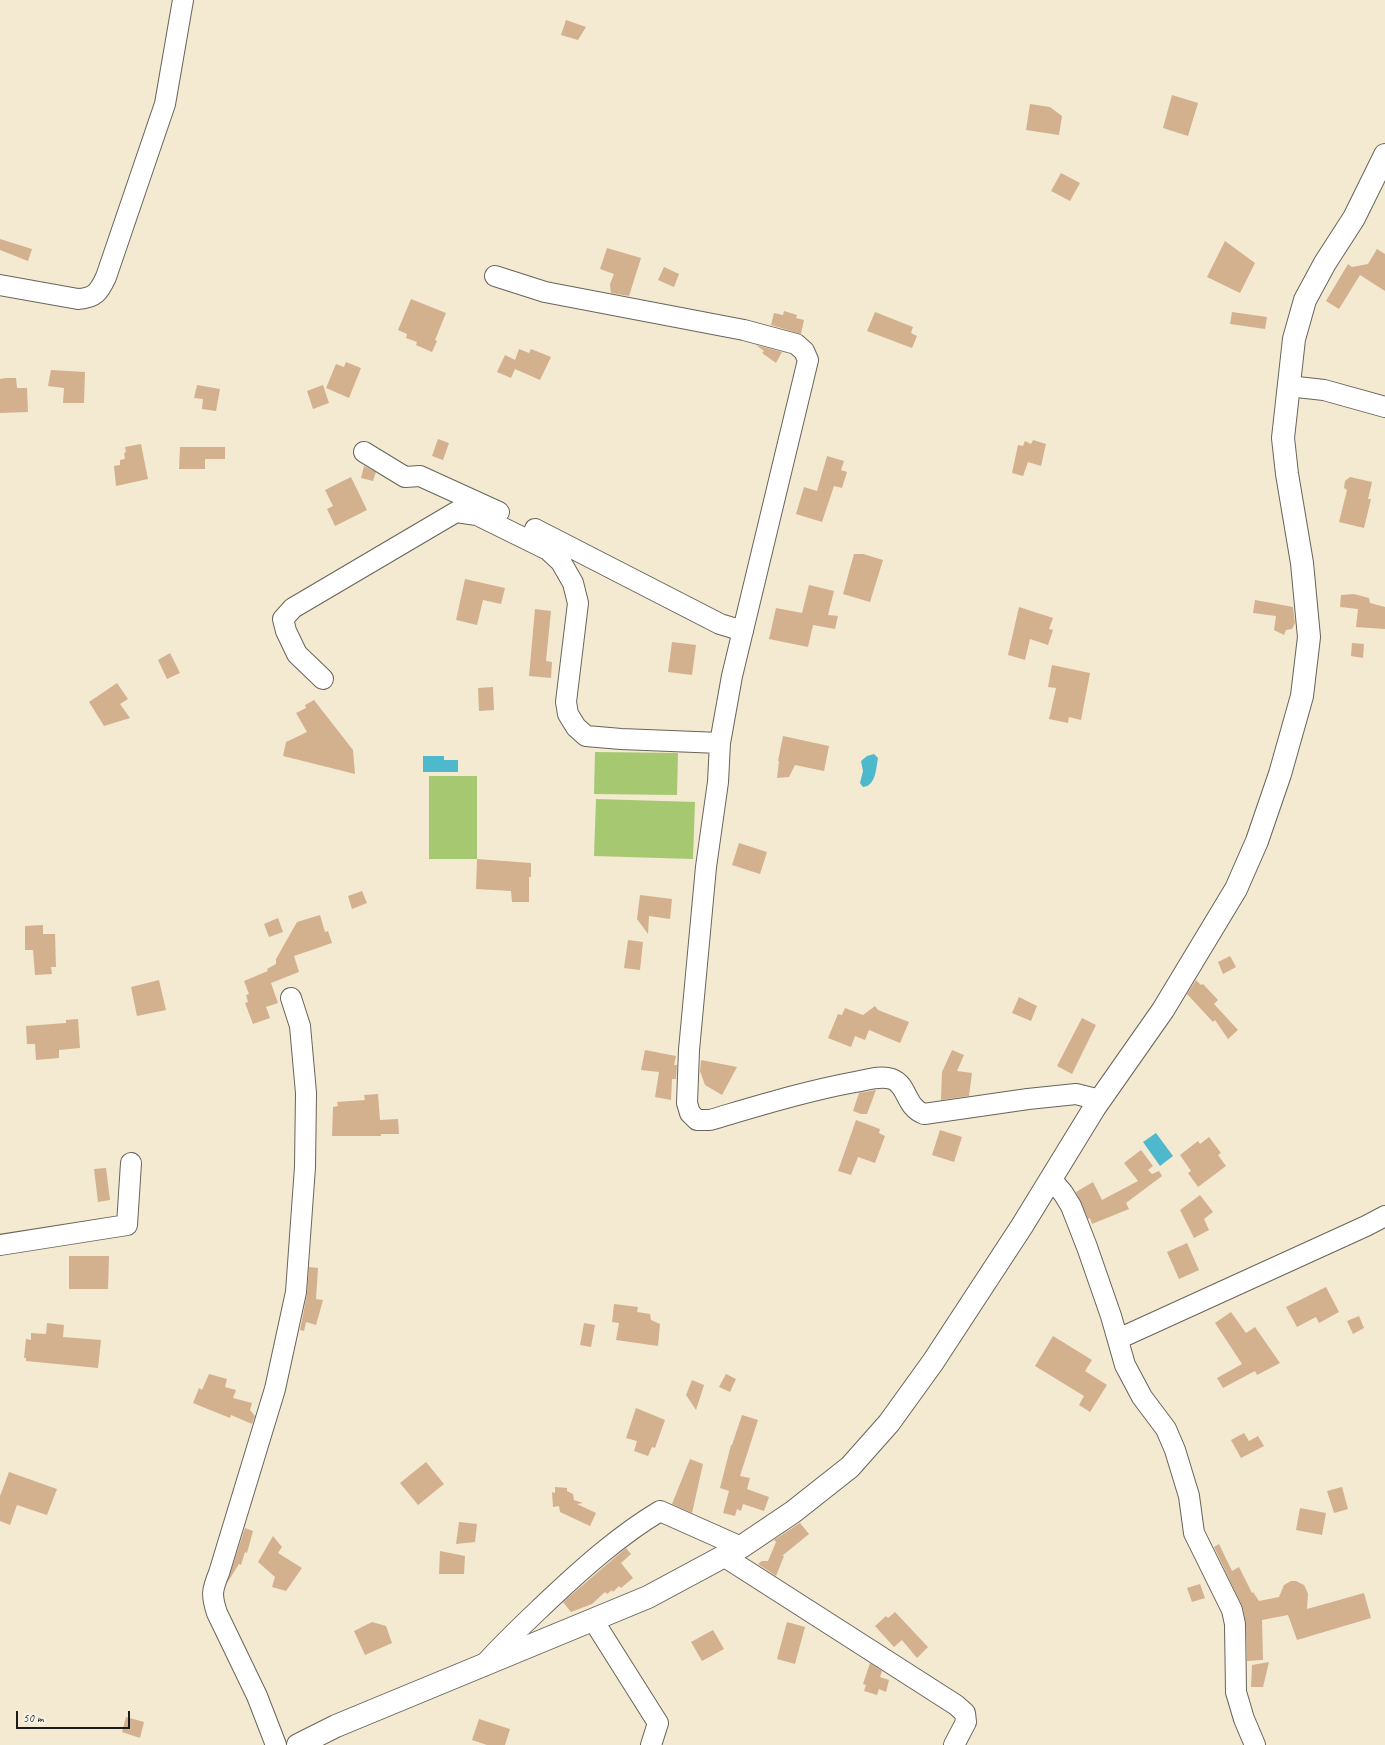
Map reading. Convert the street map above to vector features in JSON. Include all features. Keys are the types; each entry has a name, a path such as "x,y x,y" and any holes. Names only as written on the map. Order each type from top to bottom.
{"main road":[{"path":"298,1745 336,1726 648,1597 733,1552 759,1536 822,1490 850,1467 890,1423 937,1355 1051,1179 1100,1100 1163,1010 1236,890 1257,841 1288,748 1302,696 1309,637 1302,563 1287,474 1283,438 1294,339 1305,300 1325,263 1354,218 1385,155"}],"street":[{"path":"0,285 78,299 89,298 100,290 106,278 165,104 183,0"},
{"path":"495,276 545,292 744,330 796,344 804,351 808,360 732,676 720,743 718,782 706,868 688,1050 687,1104 690,1113 698,1120 710,1120 819,1089 882,1077 893,1080 901,1086 911,1105 916,1111 924,1114 1028,1099 1076,1094 1100,1100"},
{"path":"1288,386 1324,390 1385,407"},
{"path":"364,452 405,477 420,476 459,493 546,534 720,624 744,631"},
{"path":"323,679 297,654 286,631 283,619 294,608 456,512 477,515 548,550 561,562 572,583 578,603 566,702 568,714 576,727 586,736 720,743"},
{"path":"276,1745 257,1696 217,1613 212,1589 219,1573 275,1389 296,1292 305,1167 306,1093 300,1026 291,998"},
{"path":"0,1245 127,1225 131,1163"},
{"path":"1051,1179 1063,1193 1071,1206 1087,1246 1118,1338 1125,1365 1142,1397 1166,1429 1175,1450 1189,1496 1194,1533 1232,1610 1235,1624 1236,1692 1244,1719 1255,1745"},
{"path":"1118,1338 1385,1216"},
{"path":"483,1666 504,1641 566,1584 616,1541 660,1511 733,1552 956,1705 965,1713 966,1722 954,1745"},
{"path":"594,1620 658,1723 651,1745"}],"green space":[{"path":"595,752 678,753 677,795 594,794"},
{"path":"429,776 477,776 477,859 429,859"},
{"path":"596,799 695,802 693,859 594,856"}],"water":[{"path":"874,754 878,758 875,776 871,783 863,787 860,783 863,771 861,761 867,756"},
{"path":"423,756 444,756 444,760 458,760 458,772 423,772"},
{"path":"1156,1133 1173,1156 1160,1166 1143,1142"}],"building":[{"path":"566,20 586,27 578,40 561,35"},
{"path":"1172,95 1198,103 1188,136 1163,128"},
{"path":"1030,104 1050,107 1062,116 1059,135 1026,130"},
{"path":"1061,173 1080,183 1070,201 1051,191"},
{"path":"0,239 32,249 28,261 0,250"},
{"path":"1225,241 1255,263 1240,293 1207,277"},
{"path":"607,248 641,258 629,296 611,293 610,284 614,274 600,269"},
{"path":"1377,249 1385,254 1385,291 1360,275 1339,309 1326,301 1348,264 1352,267 1368,264"},
{"path":"664,267 679,274 674,287 658,280"},
{"path":"411,299 446,313 435,340 437,341 432,352 416,345 417,342 406,338 407,334 398,330"},
{"path":"784,311 797,315 796,318 804,320 801,334 771,325 774,313 783,315"},
{"path":"875,312 913,327 911,333 917,336 912,348 867,331"},
{"path":"1232,312 1267,317 1265,329 1230,324"},
{"path":"756,345 782,352 776,363 762,353 764,351"},
{"path":"519,349 529,353 531,349 551,357 540,380 515,369 511,378 497,372 505,355 515,360"},
{"path":"346,362 361,368 349,398 326,388 336,364 344,367"},
{"path":"51,370 85,372 84,403 63,403 64,388 48,386"},
{"path":"16,378 17,388 27,388 28,412 0,413 0,379"},
{"path":"197,385 220,389 216,411 202,409 203,399 194,398"},
{"path":"323,385 329,403 313,409 307,391"},
{"path":"438,439 449,443 443,460 432,456"},
{"path":"1033,440 1046,444 1041,466 1028,462 1023,476 1012,473 1018,445 1023,446 1025,441 1031,444"},
{"path":"141,444 148,479 116,486 114,466 120,465 120,460 125,459 125,447"},
{"path":"180,447 225,447 225,459 205,459 205,469 179,469"},
{"path":"827,456 844,461 841,470 847,472 842,488 834,486 822,522 796,514 804,487 817,491"},
{"path":"364,466 376,472 373,481 361,478"},
{"path":"351,477 367,510 335,526 327,509 333,506 325,490"},
{"path":"1350,477 1372,482 1368,499 1371,499 1364,528 1339,522 1347,490 1344,488 1345,481"},
{"path":"854,554 863,554 883,560 870,602 843,594"},
{"path":"465,579 505,588 501,604 483,600 477,625 456,620"},
{"path":"809,585 834,591 828,615 838,616 835,629 813,625 808,647 769,639 776,608 802,613"},
{"path":"1354,594 1369,598 1370,603 1385,607 1385,629 1356,627 1358,609 1340,607 1341,595"},
{"path":"1255,600 1293,607 1295,623 1292,629 1286,630 1284,635 1274,630 1276,616 1253,613"},
{"path":"1019,607 1053,618 1049,629 1053,630 1048,645 1030,639 1025,660 1008,655"},
{"path":"535,609 551,611 546,661 552,662 551,678 529,676"},
{"path":"672,642 696,645 692,675 668,672"},
{"path":"1352,643 1364,644 1363,658 1351,656"},
{"path":"170,653 180,673 167,679 158,660"},
{"path":"1052,665 1090,673 1081,720 1069,717 1068,723 1049,719 1056,688 1048,687"},
{"path":"117,683 128,699 120,704 130,718 104,726 89,702"},
{"path":"493,687 494,710 479,711 478,688"},
{"path":"314,700 353,750 355,774 283,756 286,742 307,732 296,713 306,708 305,705"},
{"path":"783,736 829,746 824,771 795,765 789,777 777,778 778,761"},
{"path":"739,843 767,852 760,874 732,865"},
{"path":"477,859 531,863 531,877 529,877 529,902 512,902 511,891 476,889"},
{"path":"362,891 367,903 352,909 348,896"},
{"path":"640,895 672,899 670,919 649,916 648,934 637,919"},
{"path":"320,915 325,932 328,931 332,943 294,956 299,972 271,983 278,1003 266,1007 270,1018 253,1024 245,1003 248,1002 246,995 249,994 244,981 268,971 267,969 276,964 276,959 297,922"},
{"path":"278,918 283,932 269,937 264,924"},
{"path":"43,925 43,934 55,934 56,967 51,967 52,974 35,975 33,950 25,950 25,926"},
{"path":"628,940 643,942 640,970 624,968"},
{"path":"1230,956 1236,967 1223,974 1218,962"},
{"path":"159,980 166,1010 137,1016 131,987"},
{"path":"1196,980 1201,985 1203,984 1218,1000 1214,1004 1238,1030 1228,1039 1215,1020 1213,1022 1187,994"},
{"path":"1019,997 1037,1006 1031,1021 1012,1013"},
{"path":"875,1006 878,1010 909,1022 900,1043 869,1030 865,1040 855,1036 851,1047 828,1038 838,1014 842,1015 845,1008 863,1015"},
{"path":"1082,1018 1096,1025 1072,1074 1057,1066"},
{"path":"78,1019 80,1048 59,1050 59,1058 36,1060 35,1044 27,1044 26,1026 66,1023 66,1020"},
{"path":"645,1050 676,1056 674,1065 677,1065 676,1079 672,1079 671,1100 655,1097 659,1072 641,1070"},
{"path":"952,1050 964,1055 957,1071 972,1073 969,1096 941,1100 942,1072"},
{"path":"701,1060 737,1067 722,1095 705,1085 700,1071"},
{"path":"876,1090 867,1114 861,1114 853,1111 859,1093"},
{"path":"378,1094 380,1120 398,1119 399,1134 381,1134 381,1136 332,1136 333,1107 338,1106 337,1102 365,1100 364,1095"},
{"path":"856,1120 880,1129 879,1133 885,1136 875,1163 858,1157 851,1175 838,1171"},
{"path":"940,1130 962,1137 954,1162 932,1155"},
{"path":"1209,1137 1221,1153 1218,1155 1226,1166 1198,1187 1188,1173 1191,1171 1180,1155 1198,1141 1200,1144"},
{"path":"1141,1150 1153,1166 1148,1170 1152,1174 1159,1171 1162,1176 1126,1203 1129,1209 1092,1224 1090,1218 1088,1219 1076,1192 1093,1182 1102,1200 1138,1181 1124,1163"},
{"path":"106,1168 110,1200 98,1202 94,1169"},
{"path":"1200,1195 1213,1212 1204,1219 1209,1230 1194,1238 1180,1210"},
{"path":"1187,1243 1199,1270 1179,1279 1167,1252"},
{"path":"69,1256 109,1256 108,1289 69,1289"},
{"path":"309,1267 318,1268 316,1299 323,1300 316,1325 306,1322 304,1331 300,1330 307,1294"},
{"path":"1326,1287 1339,1312 1319,1323 1316,1317 1297,1327 1286,1307"},
{"path":"614,1304 638,1307 637,1312 650,1314 651,1320 660,1324 658,1346 616,1340 619,1323 612,1322"},
{"path":"1231,1312 1246,1333 1255,1327 1280,1363 1257,1375 1255,1371 1223,1388 1217,1378 1242,1364 1215,1323"},
{"path":"1359,1316 1364,1328 1353,1334 1347,1321"},
{"path":"47,1323 64,1325 63,1337 101,1340 98,1368 26,1361 26,1358 24,1358 26,1339 31,1340 31,1333 46,1334"},
{"path":"584,1323 595,1325 591,1347 580,1345"},
{"path":"1053,1336 1092,1360 1085,1371 1107,1385 1090,1412 1079,1405 1084,1396 1035,1366"},
{"path":"209,1374 227,1379 225,1387 236,1390 233,1398 252,1403 250,1410 255,1416 252,1424 231,1415 230,1418 193,1403 199,1388 202,1390"},
{"path":"726,1374 736,1379 730,1392 719,1387"},
{"path":"692,1380 704,1385 696,1410 686,1395"},
{"path":"636,1408 665,1420 655,1448 652,1447 648,1456 634,1451 637,1441 626,1438"},
{"path":"742,1415 758,1420 740,1476 750,1478 747,1489 769,1497 764,1511 743,1504 741,1511 737,1509 735,1516 723,1513 729,1491 720,1488 731,1445"},
{"path":"1244,1433 1249,1441 1258,1436 1264,1446 1241,1458 1231,1440"},
{"path":"690,1459 703,1464 692,1513 672,1504"},
{"path":"426,1462 444,1484 418,1505 400,1483"},
{"path":"9,1472 57,1489 47,1515 17,1505 10,1525 0,1521 0,1496"},
{"path":"555,1487 567,1488 567,1491 573,1494 574,1500 583,1503 577,1504 596,1513 590,1526 560,1512 559,1506 553,1507 552,1492 555,1493"},
{"path":"1342,1487 1348,1509 1334,1513 1327,1491"},
{"path":"1300,1508 1326,1513 1322,1535 1296,1530"},
{"path":"459,1522 477,1524 475,1542 456,1544"},
{"path":"800,1523 809,1534 782,1556 784,1556 776,1576 758,1564 762,1561 768,1561 776,1542 774,1540"},
{"path":"245,1528 253,1531 247,1553 245,1552 241,1565 239,1564 227,1583"},
{"path":"273,1536 282,1547 278,1553 302,1568 286,1591 272,1587 275,1577 258,1562"},
{"path":"1219,1544 1232,1571 1239,1567 1252,1593 1253,1592 1259,1601 1279,1597 1284,1585 1291,1581 1296,1581 1304,1585 1308,1594 1307,1609 1364,1593 1371,1618 1297,1640 1288,1615 1262,1620 1263,1660 1247,1661 1246,1624 1243,1608 1214,1547"},
{"path":"626,1548 631,1554 621,1563 633,1578 621,1588 619,1586 613,1592 612,1590 607,1594 605,1592 592,1604 571,1612 563,1602"},
{"path":"440,1551 465,1556 464,1574 439,1574"},
{"path":"1200,1584 1205,1598 1192,1602 1187,1588"},
{"path":"895,1612 928,1647 917,1658 902,1640 894,1647 875,1626 886,1616 888,1618"},
{"path":"372,1622 386,1626 392,1643 365,1655 354,1631"},
{"path":"787,1622 805,1627 795,1664 777,1659"},
{"path":"713,1630 724,1649 702,1661 691,1642"},
{"path":"1269,1662 1263,1687 1251,1687 1252,1665"},
{"path":"870,1663 882,1671 880,1677 889,1680 886,1692 879,1689 877,1695 864,1691 866,1685 863,1684"},
{"path":"126,1717 144,1722 140,1738 122,1732"},
{"path":"479,1719 510,1729 505,1745 487,1745 472,1740"}]}
